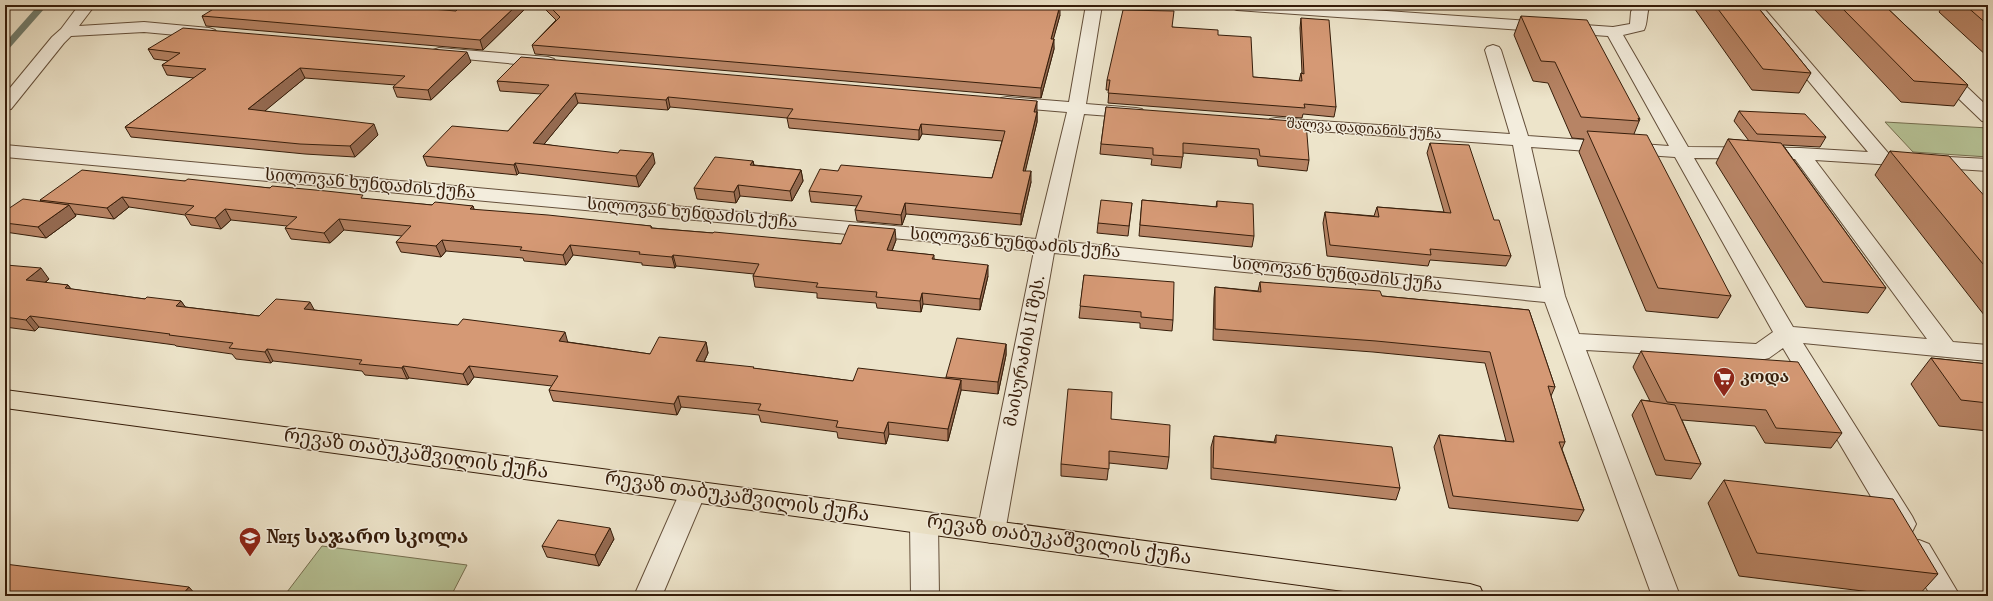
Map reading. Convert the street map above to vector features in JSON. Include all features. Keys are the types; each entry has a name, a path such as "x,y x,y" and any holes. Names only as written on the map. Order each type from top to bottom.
{"main road":[{"name":"რევაზ თაბუკაშვილის ქუჩა","path":"5,399 991,532 1380,590 1470,596"}],"street":[{"path":"5,105 58,40 67,32 84,8 84,5"},
{"name":"მაისურაძის II შეს.","path":"991,532 1046,246 1077,108 1094,5"},
{"path":"1237,5 1408,11 1613,32 1638,27 1639,12 1642,5"},
{"path":"1753,5 1883,158"},
{"path":"67,32 144,27 223,34"},
{"path":"1613,32 1680,152 1786,334 1946,596"},
{"path":"1493,50 1521,142 1554,296 1666,596"},
{"path":"420,51 563,63"},
{"path":"1927,58 1988,117"},
{"path":"990,100 1148,114"},
{"name":"შალვა დადიანის ქუჩა","path":"1259,122 1521,142 1680,152 1800,154 1988,165"},
{"name":"სილოვან ხუნდაძის ქუჩა","path":"5,151 1046,246 1554,296"},
{"path":"1800,154 1946,349"},
{"path":"1570,341 1761,352 1786,334 1988,353"},
{"path":"648,596 692,492"},
{"path":"924,523 925,596"}],"green space":[{"path":"1885,122 1988,128 1988,157 1913,152"},
{"path":"322,546 467,565 451,596 284,596"}],"building":[{"path":"220,5 383,5 456,11 462,5 517,5 480,40 202,16"},
{"path":"548,5 1060,5 1051,39 1054,39 1041,88 532,45 560,17"},
{"path":"1715,5 1756,5 1811,73 1763,69"},
{"path":"1839,5 1884,5 1968,85 1914,81"},
{"path":"1965,5 1988,5 1988,25"},
{"path":"1123,10 1174,11 1172,27 1218,30 1218,35 1251,37 1253,77 1302,81 1301,73 1304,74 1301,18 1329,20 1336,107 1304,104 1305,108 1108,93 1110,80 1107,80"},
{"path":"1521,16 1587,20 1640,119 1638,118 1639,121 1581,117 1555,62 1541,61"},
{"path":"183,28 467,52 428,90 393,87 405,76 300,68 248,109 374,124 350,146 300,144 125,127 206,69 162,65 180,53 148,49"},
{"path":"521,57 1037,101 1034,112 1037,112 1023,171 1031,171 1021,214 905,203 901,215 855,210 862,196 809,191 820,169 838,171 841,165 992,178 1005,131 921,124 919,130 787,118 793,109 668,97 666,100 575,93 533,143 618,153 620,150 653,153 636,176 515,163 514,165 423,156 452,126 508,131 549,85 497,81"},
{"path":"1106,107 1306,122 1309,160 1260,156 1259,149 1183,143 1183,157 1153,155 1153,148 1101,144"},
{"path":"1739,111 1805,114 1826,137 1757,134"},
{"path":"1587,131 1647,135 1731,296 1658,288"},
{"path":"1728,139 1781,143 1886,288 1823,282"},
{"path":"1430,143 1469,145 1494,220 1499,220 1511,256 1430,249 1431,255 1330,245 1325,212 1379,217 1377,207 1451,213"},
{"path":"1890,151 1949,156 1988,200 1988,270"},
{"path":"715,157 753,161 750,165 801,170 790,191 738,185 734,192 694,188"},
{"path":"82,170 185,181 188,179 270,188 272,186 326,191 363,195 361,198 432,205 435,202 473,206 470,209 548,215 651,226 651,228 714,232 841,244 849,225 895,229 887,250 934,255 932,259 988,265 980,299 922,293 920,301 876,297 877,292 816,287 818,283 753,276 759,264 673,255 672,257 639,254 640,252 570,245 563,255 520,250 522,247 442,240 436,246 396,242 411,226 339,219 324,233 285,228 297,217 225,209 215,218 185,214 194,206 122,197 107,208 40,200"},
{"path":"23,199 69,205 38,227 5,223 5,211"},
{"path":"1101,200 1132,203 1129,226 1098,223"},
{"path":"1142,200 1217,207 1217,201 1253,204 1254,236 1140,225"},
{"path":"5,265 41,268 26,280 68,285 65,288 145,299 147,297 181,301 176,306 259,316 276,299 310,302 304,309 458,325 463,319 565,332 559,341 650,354 659,337 706,342 696,361 754,367 753,368 853,381 858,368 961,380 948,429 888,422 884,433 836,427 838,421 758,410 761,404 678,396 674,404 549,390 558,376 469,366 463,374 403,366 402,368 359,364 362,360 267,349 265,352 229,348 233,343 30,316 26,320 5,317"},
{"path":"1084,275 1174,282 1173,320 1141,317 1141,312 1080,306"},
{"path":"1260,282 1380,291 1382,296 1529,310 1555,387 1548,386 1565,442 1559,442 1584,510 1453,496 1439,435 1514,442 1490,352 1376,341 1215,329 1215,287 1261,292"},
{"path":"957,338 1006,344 998,382 946,377"},
{"path":"1641,351 1798,362 1842,433 1776,428 1766,410 1667,402"},
{"path":"1931,358 1988,364 1988,403 1961,400"},
{"path":"1068,389 1112,392 1111,419 1170,425 1169,457 1109,451 1109,469 1061,464"},
{"path":"1641,400 1675,405 1701,464 1665,460"},
{"path":"1276,435 1392,447 1400,488 1213,468 1214,436 1276,443"},
{"path":"1724,480 1893,499 1938,574 1757,553"},
{"path":"558,520 610,528 595,555 542,546"},
{"path":"5,564 189,587 181,596 5,596"}],"waterway":[{"path":"5,48 43,5"}],"place":[{"name":"კოდა","path":"1724,398"},
{"name":"№15 საჯარო სკოლა","path":"250,558"}]}
